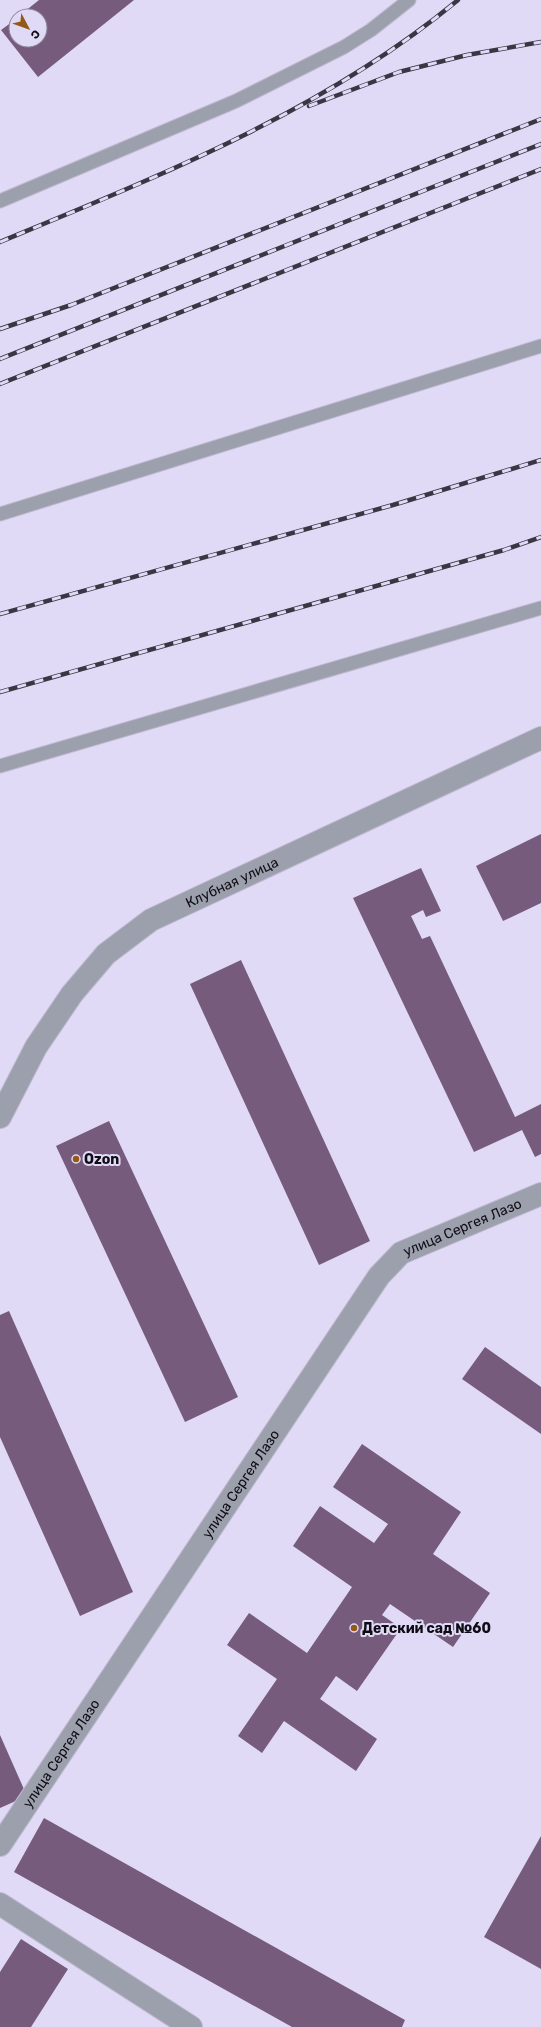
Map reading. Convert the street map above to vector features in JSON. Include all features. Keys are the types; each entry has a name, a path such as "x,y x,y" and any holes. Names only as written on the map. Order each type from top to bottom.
{"street":[{"name":"Клубная улица","path":"0,1117 36,1047 72,994 106,954 151,920 541,738"},
{"name":"улица Сергея Лазо","path":"0,1845 379,1276 401,1253 541,1194"},
{"path":"0,1904 191,2027"}],"lane":[{"path":"0,201 236,101 344,47 371,30 409,0"},
{"path":"0,514 541,346"},
{"path":"0,766 541,608"}],"building":[{"path":"39,0 134,0 38,77 15,48 48,48 48,8 29,8"},
{"path":"8,25 8,39 1,30"},
{"path":"541,834 541,903 503,921 476,866"},
{"path":"421,868 441,911 426,917 423,910 411,916 422,939 430,936 515,1117 541,1104 541,1154 535,1157 522,1130 474,1152 353,898"},
{"path":"241,960 370,1241 319,1265 190,984"},
{"path":"109,1121 238,1397 185,1422 56,1146"},
{"path":"9,1311 133,1592 80,1616 0,1437 0,1315"},
{"path":"485,1347 541,1387 541,1434 462,1379"},
{"path":"362,1444 461,1512 433,1554 490,1593 453,1647 390,1604 382,1615 401,1628 357,1691 336,1676 320,1699 377,1739 356,1771 284,1721 262,1753 238,1736 277,1679 227,1645 249,1613 307,1653 352,1587 293,1546 320,1506 374,1543 388,1524 333,1487"},
{"path":"0,1735 27,1796 0,1808"},
{"path":"44,1818 405,2020 402,2027 292,2027 14,1872"},
{"path":"541,1836 541,1969 484,1937"},
{"path":"21,1939 68,1969 31,2027 0,2027 0,1972"}],"railway":[{"path":"0,242 179,166 296,108 352,75 406,40 458,0"},
{"path":"309,106 399,72 467,55 541,42"},
{"path":"0,329 71,305 541,119"},
{"path":"0,359 541,144"},
{"path":"0,384 541,169"},
{"path":"0,614 393,505 541,460"},
{"path":"0,692 504,550 541,537"}],"place":[{"name":"Ozon","path":"76,1159"},
{"name":"Детский сад №60","path":"354,1628"}]}
